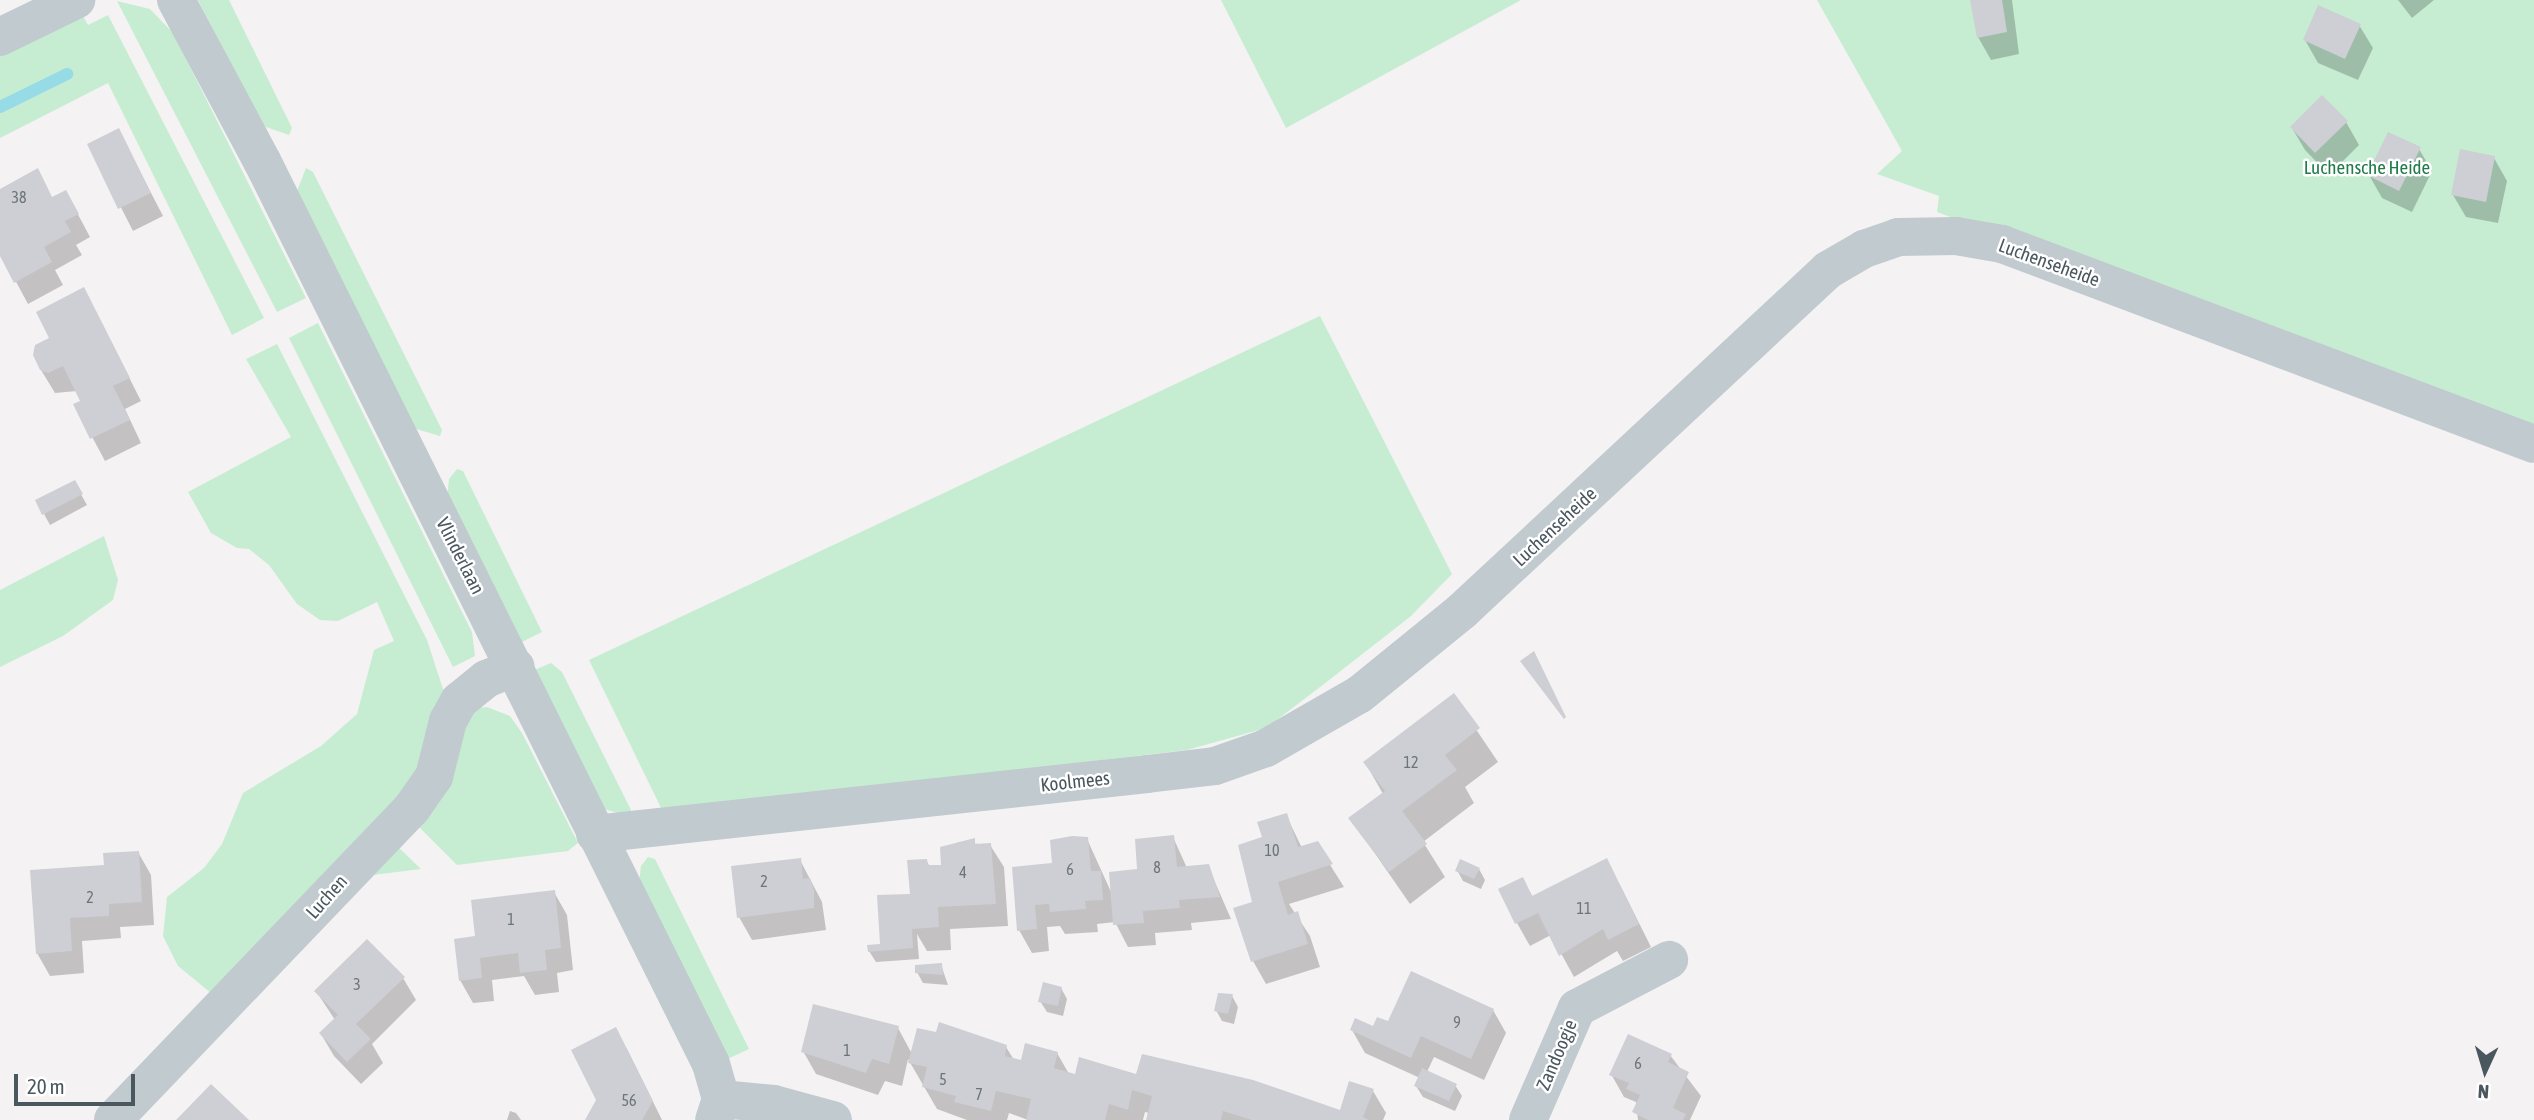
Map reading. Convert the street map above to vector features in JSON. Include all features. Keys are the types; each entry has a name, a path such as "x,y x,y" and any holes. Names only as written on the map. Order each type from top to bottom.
{"street":[{"path":"0,37 76,0"},
{"name":"Vlinderlaan","path":"176,0 262,161 711,1063 718,1109"},
{"name":"Luchenseheide","path":"1499,580 1828,270 1864,249 1898,237 1956,236 2002,244 2534,444"},
{"name":"Koolmees","path":"595,834 1215,766 1266,748 1360,694 1499,580"},
{"name":"Luchen","path":"113,1120 412,808 434,777 448,722 459,701 486,679 516,667"},
{"name":"Zandoogje","path":"1528,1120 1577,1008 1669,960"},
{"path":"718,1109 774,1104 833,1120"}],"green space":[{"path":"198,0 229,0 292,128 289,135 263,126"},
{"path":"1221,0 1521,0 1286,128"},
{"name":"Luchensche Heide","path":"1817,0 2534,0 2534,433 1937,212 1939,196 1877,174 1902,151"},
{"path":"117,1 150,9 173,33 306,298 277,312"},
{"path":"82,14 88,25 108,15 264,318 232,335 108,83 0,138 0,56"},
{"path":"306,168 313,172 442,430 440,436 413,428 297,191"},
{"path":"1320,316 1452,574 1411,616 1266,728 1187,750 663,812 589,660"},
{"path":"318,323 472,632 475,656 453,667 289,338"},
{"path":"277,344 427,640 445,695 424,772 211,993 178,966 163,936 167,897 204,868 222,844 243,793 321,746 357,714 374,650 394,641 377,602 338,621 320,620 297,604 269,565 249,549 237,548 211,533 188,492 291,437 246,359"},
{"path":"457,469 463,471 542,632 518,644 447,499 449,479"},
{"path":"104,536 118,580 113,600 63,636 0,667 0,590"},
{"path":"551,663 562,672 631,810 629,816 604,809 532,671"},
{"path":"487,707 510,716 522,733 578,843 568,851 457,865 415,823 464,724 478,708"},
{"path":"395,844 421,869 365,876"},
{"path":"648,857 655,859 749,1049 723,1061 639,883 641,866"}],"building":[{"path":"1970,0 2002,0 2007,32 1977,38"},
{"path":"2318,5 2361,24 2345,59 2303,40"},
{"path":"2322,95 2348,121 2315,153 2290,127"},
{"path":"119,128 151,193 118,209 87,144"},
{"path":"2388,132 2421,147 2399,191 2367,175"},
{"path":"2460,149 2495,156 2486,202 2451,195"},
{"path":"38,168 52,197 66,190 79,214 65,221 71,232 44,247 52,262 14,283 0,256 0,189"},
{"path":"84,287 130,378 113,386 130,420 90,439 73,404 80,401 63,366 48,373 40,370 33,355 35,345 49,338 36,312"},
{"path":"75,480 83,494 42,515 35,500"},
{"path":"1534,651 1566,717 1564,719 1520,661"},
{"path":"1454,693 1480,728 1445,755 1457,770 1402,811 1427,844 1389,872 1348,818 1385,791 1363,762"},
{"path":"1287,813 1298,847 1318,841 1333,864 1278,882 1288,915 1298,911 1308,944 1251,962 1233,908 1252,902 1238,845 1262,837 1257,822"},
{"path":"1174,835 1177,867 1209,864 1220,897 1179,900 1180,908 1143,911 1144,923 1113,925 1109,872 1137,869 1135,839"},
{"path":"1072,836 1088,837 1091,871 1101,871 1103,900 1085,901 1086,909 1050,912 1049,904 1035,905 1037,929 1017,931 1012,867 1052,863 1050,840"},
{"path":"975,838 975,844 991,843 996,904 938,907 939,927 912,929 913,948 868,952 867,945 880,944 877,895 910,894 907,860 927,859 928,865 941,865 940,847"},
{"path":"139,851 142,902 109,904 109,916 70,918 72,951 36,954 30,870 104,865 103,853"},
{"path":"801,858 803,879 810,878 814,890 814,908 737,918 731,866"},
{"path":"1607,858 1639,924 1608,940 1603,929 1559,956 1538,913 1515,924 1498,889 1523,877 1532,896"},
{"path":"1460,859 1480,868 1474,879 1455,871"},
{"path":"555,890 561,948 545,950 547,970 520,973 518,953 480,958 482,978 459,981 454,939 475,936 471,900"},
{"path":"367,939 405,977 356,1024 371,1039 347,1062 319,1033 338,1015 314,991"},
{"path":"942,963 943,975 915,973 915,965"},
{"path":"1411,971 1494,1009 1471,1059 1421,1036 1411,1058 1350,1030 1355,1018 1373,1026 1377,1017 1388,1021"},
{"path":"1043,982 1062,987 1058,1006 1038,1002"},
{"path":"1218,993 1233,994 1228,1014 1214,1011"},
{"path":"813,1004 899,1026 889,1064 872,1059 866,1073 801,1052"},
{"path":"939,1022 1007,1045 1005,1056 1021,1060 1025,1043 1058,1052 1054,1068 1075,1074 1079,1057 1136,1074 1142,1054 1253,1080 1340,1110 1349,1081 1374,1089 1363,1117 1369,1120 1252,1120 1223,1111 1221,1120 1146,1120 1152,1096 1132,1090 1128,1110 1109,1104 1105,1120 1026,1120 1031,1099 996,1091 991,1111 954,1102 956,1096 922,1087 927,1067 908,1063 917,1028 936,1032"},
{"path":"616,1027 653,1101 642,1120 585,1120 596,1100 571,1050"},
{"path":"1628,1034 1672,1054 1668,1062 1689,1072 1673,1108 1686,1114 1683,1120 1648,1120 1632,1112 1640,1095 1626,1089 1629,1083 1609,1075"},
{"path":"1422,1068 1457,1084 1449,1101 1414,1086"},
{"path":"211,1084 249,1120 176,1120"}],"waterway":[{"path":"0,107 67,74"}]}
